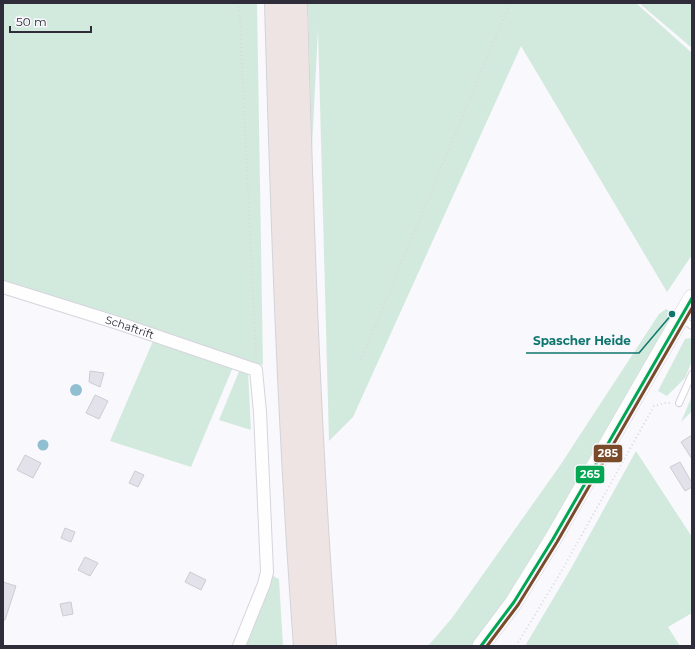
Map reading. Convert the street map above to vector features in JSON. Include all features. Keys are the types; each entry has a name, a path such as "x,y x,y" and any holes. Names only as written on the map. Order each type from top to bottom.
{"highway":[{"path":"276,3 282,231 297,541 305,646"},
{"path":"296,3 303,246 317,541 325,646"}],"street":[{"name":"Schaftrift","path":"3,287 121,324 256,370"},
{"path":"481,646 514,602 686,322 692,298"},
{"path":"239,646 264,584 267,572 260,412 256,370"}],"lane":[{"path":"679,403 692,374"}],"path":[{"path":"239,3 256,370"},
{"path":"360,360 510,3"},
{"path":"516,646 561,572 654,406 665,403 679,403"}],"green space":[{"path":"3,3 257,3 263,365 3,282"},
{"path":"308,3 636,3 692,53 692,255 667,292 521,46 353,417 329,441 318,29 312,148"},
{"path":"639,3 692,3 692,48"},
{"path":"666,309 671,312 671,319 552,529 507,597 471,646 428,646 452,618 559,467 659,314"},
{"path":"692,338 692,361 685,378 667,396 658,391 685,339"},
{"path":"153,341 233,367 191,467 110,441"},
{"path":"240,369 248,371 251,430 219,420"},
{"path":"692,396 692,411 681,422"},
{"path":"636,451 692,537 692,613 668,627 680,646 525,646 569,572"},
{"path":"273,576 279,579 283,646 243,646"}],"water":[{"path":"74,384 78,384 82,390 78,396 74,396 70,392 70,388"},
{"path":"43,439 47,441 49,445 47,449 43,451 39,449 37,445 39,441"}],"building":[{"path":"90,371 104,373 100,387 89,382"},
{"path":"95,395 108,401 99,419 86,413"},
{"path":"692,435 692,459 681,442"},
{"path":"25,455 41,463 33,478 17,470"},
{"path":"680,462 692,483 692,487 685,491 670,467"},
{"path":"135,471 144,475 138,487 129,483"},
{"path":"65,528 75,532 71,542 61,538"},
{"path":"85,557 98,563 90,576 78,570"},
{"path":"190,572 206,580 201,590 185,582"},
{"path":"3,582 16,586 5,620 3,620"},
{"path":"71,602 73,614 63,616 60,604"}],"transit line":[{"name":"265","path":"481,646 514,602 553,539 692,298"},
{"name":"285","path":"487,646 518,605 557,542 692,308"}],"place":[{"name":"Spascher Heide","path":"672,314"}]}
